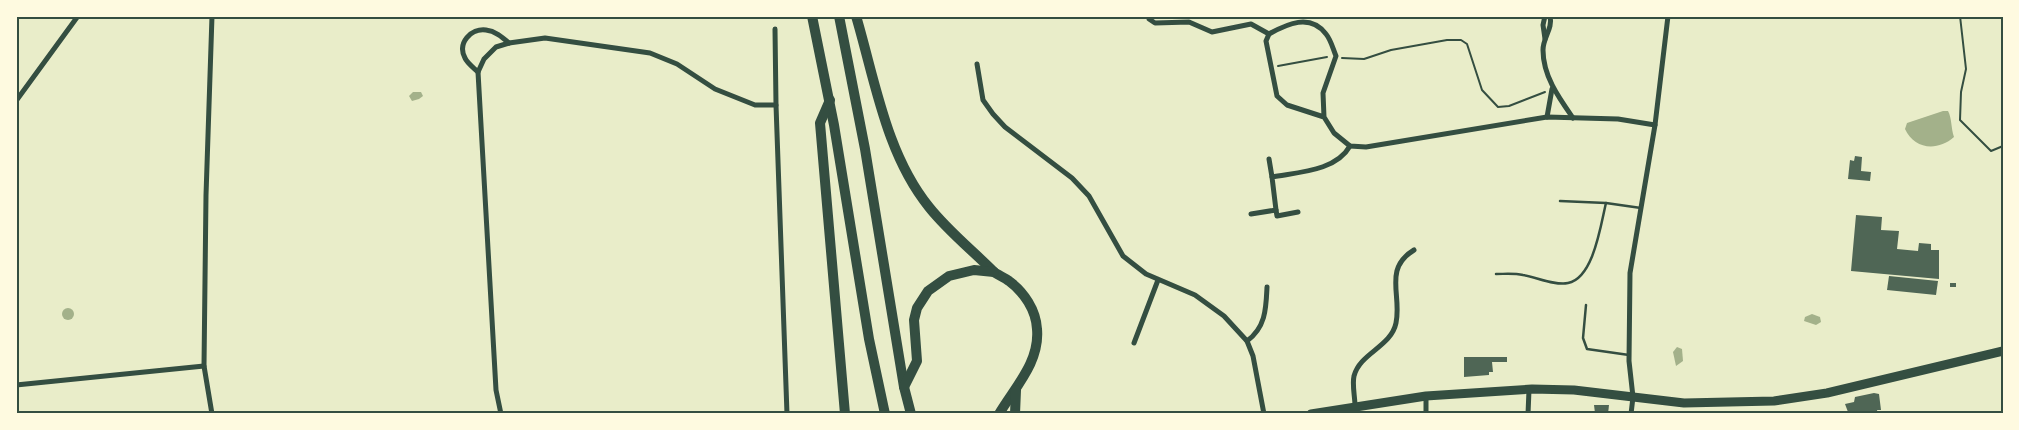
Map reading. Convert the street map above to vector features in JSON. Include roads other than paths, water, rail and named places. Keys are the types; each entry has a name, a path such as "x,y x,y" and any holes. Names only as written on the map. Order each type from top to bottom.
{"highway":[{"path":"812,16 830,100 869,339 884,414"},
{"path":"839,16 865,149 904,387 911,414"},
{"path":"856,16 887,125 904,169 915,188 942,223 986,262 994,272 1008,280 1022,293 1030,305 1037,328 1036,349 1016,389 1002,411"},
{"path":"830,100 820,123 845,414"},
{"path":"904,387 917,361 914,320 917,308 928,291 949,276 974,270 994,272"},
{"path":"1016,389 1016,413"}],"main road":[{"path":"1310,414 1426,396 1529,390 1574,390 1701,403 1774,401 1834,391 2003,351"}],"street":[{"path":"16,101 78,16"},
{"path":"212,16 206,195 204,366 212,414"},
{"path":"1149,16 1149,19 1155,23 1189,22 1212,32 1251,24 1269,34"},
{"path":"1545,16 1542,25 1545,40"},
{"path":"1550,16 1552,25 1545,40 1543,50 1552,88 1573,118"},
{"path":"1631,414 1633,397 1629,355 1630,273 1655,125 1668,16"},
{"path":"1324,117 1286,105 1277,96 1266,41 1269,34 1300,18 1326,34 1336,56 1323,93 1324,117 1334,133 1350,146 1366,147 1547,117 1618,119 1655,125"},
{"path":"775,29 787,414"},
{"path":"478,72 465,59 462,49 465,38 474,32 484,30 498,33 509,43"},
{"path":"501,414 496,390 478,72 484,59 496,47 509,43 545,38 650,53 677,64 715,89 755,105 776,105"},
{"path":"978,64 983,100 993,114 1005,127 1072,178 1088,196 1123,256 1138,269 1158,280 1195,295 1224,316 1247,341 1253,356 1264,414"},
{"path":"1547,117 1552,88"},
{"path":"1272,176 1312,169 1332,163 1344,156 1350,146"},
{"path":"1269,159 1278,216 1298,212"},
{"path":"1251,214 1276,210"},
{"path":"1355,406 1354,378 1356,370 1390,336 1396,324 1395,282 1397,268 1404,256 1414,250"},
{"path":"1134,343 1158,280"},
{"path":"1247,341 1255,335 1263,323 1267,289 1274,291"},
{"path":"16,385 204,366"},
{"path":"1528,414 1529,390"},
{"path":"1426,396 1426,414"}],"lane":[{"path":"1560,201 1606,203 1641,208"},
{"path":"1496,274 1521,274 1568,283 1576,279 1584,271 1597,245 1606,203"},
{"path":"1586,305 1582,338 1587,349 1629,355"}]}
